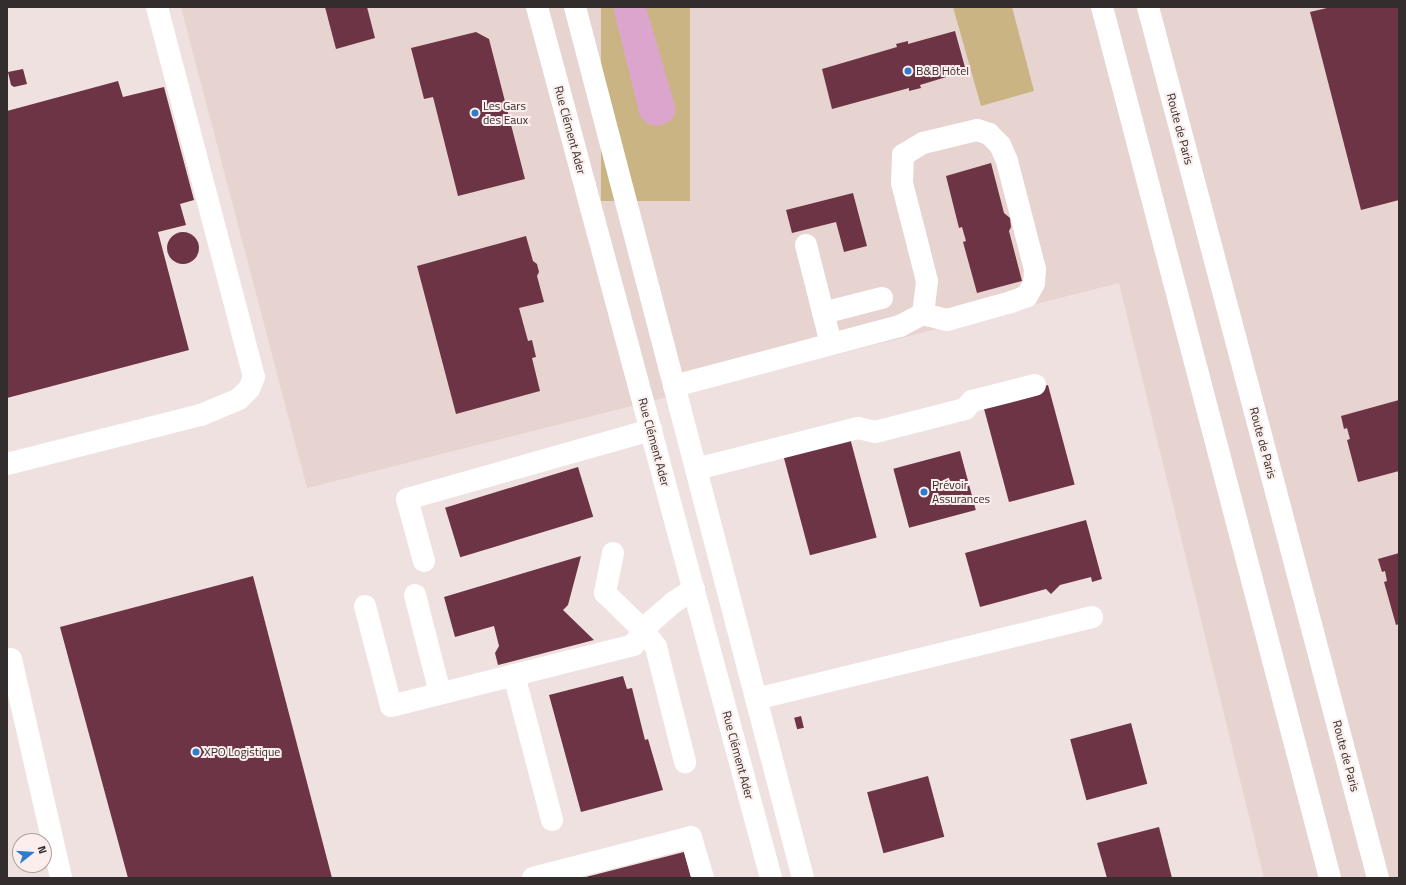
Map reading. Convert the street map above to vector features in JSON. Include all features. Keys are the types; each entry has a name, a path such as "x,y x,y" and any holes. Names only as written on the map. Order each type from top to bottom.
{"street":[{"path":"7,464 200,414 239,399 249,388 254,377 157,7"},
{"name":"Rue Clément Ader","path":"537,7 771,878"},
{"path":"575,7 803,878"},
{"path":"1102,7 1330,878"},
{"name":"Route de Paris","path":"1148,7 1378,878"},
{"path":"674,386 900,326 923,314 946,320 1011,302 1027,296 1034,283 1035,269 1007,161 1000,145 989,134 977,130 923,143 903,154 902,183 927,281 923,314"},
{"path":"806,245 831,344"},
{"path":"823,313 882,298"},
{"path":"696,469 858,428 875,432 965,409 972,401 1035,385"},
{"path":"424,561 406,499 651,430"},
{"path":"613,553 605,592 644,631 656,647 685,762"},
{"path":"365,606 391,706 633,645 651,622 674,602 694,589"},
{"path":"415,595 440,693"},
{"path":"756,699 1092,617"},
{"path":"11,660 61,878"},
{"path":"514,675 552,820"},
{"path":"533,878 691,837 703,878"}],"shaded area":[{"path":"181,7 1399,7 1399,878 1264,878 1119,283 307,488"},
{"path":"601,7 690,7 690,201 601,201"},
{"path":"613,7 646,7 675,106 674,117 667,123 657,126 648,124 640,116"},
{"path":"953,7 1012,7 1034,91 981,106"}],"building":[{"path":"325,7 367,7 375,38 336,49"},
{"path":"1331,7 1399,7 1399,200 1361,210 1310,12"},
{"path":"955,31 966,71 920,85 921,88 909,91 909,88 832,109 822,69 897,47 896,44 908,41 908,44"},
{"path":"476,32 489,39 525,179 458,196 433,97 424,99 411,48"},
{"path":"23,69 27,84 14,87 11,85 8,72"},
{"path":"118,81 123,97 164,87 194,200 180,204 186,225 158,232 189,350 7,398 7,111"},
{"path":"991,163 1004,213 1010,218 1011,227 1009,231 1022,281 977,293 963,242 966,241 962,227 959,228 946,176"},
{"path":"853,193 867,246 844,252 836,222 792,233 786,210"},
{"path":"180,232 186,232 196,239 199,248 198,254 192,261 186,264 180,264 170,257 167,251 167,245 174,235"},
{"path":"526,236 533,261 537,264 539,272 537,276 544,302 519,308 528,341 532,340 536,357 532,358 540,391 456,414 417,266"},
{"path":"1048,385 1075,484 1009,502 982,403"},
{"path":"1399,400 1399,471 1358,482 1347,440 1350,439 1347,428 1344,429 1341,416"},
{"path":"850,438 877,537 810,555 783,456"},
{"path":"960,451 976,510 909,528 893,469"},
{"path":"578,467 593,517 460,557 445,508"},
{"path":"1086,520 1102,579 1092,582 1091,577 1060,585 1051,594 1046,589 980,607 965,553"},
{"path":"1399,553 1399,624 1396,625 1384,582 1387,581 1385,571 1382,572 1378,559"},
{"path":"581,556 568,605 563,610 594,640 498,665 495,653 499,646 494,626 455,637 444,597"},
{"name":"XPO Logistique","path":"253,576 332,878 128,878 60,627"},
{"path":"623,676 627,689 632,688 645,740 648,739 663,790 581,812 549,695"},
{"path":"801,716 804,728 797,729 794,718"},
{"path":"1131,723 1147,784 1086,800 1070,739"},
{"path":"928,776 944,837 883,853 867,792"},
{"path":"1159,827 1172,878 1107,878 1097,843"},
{"path":"684,852 691,878 586,878 586,877"}],"place":[{"name":"B&B Hôtel","path":"908,71"},
{"name":"Les Gars des Eaux","path":"475,113"},
{"name":"Prévoir Assurances","path":"924,492"},
{"name":"XPO Logistique","path":"196,752"}]}
